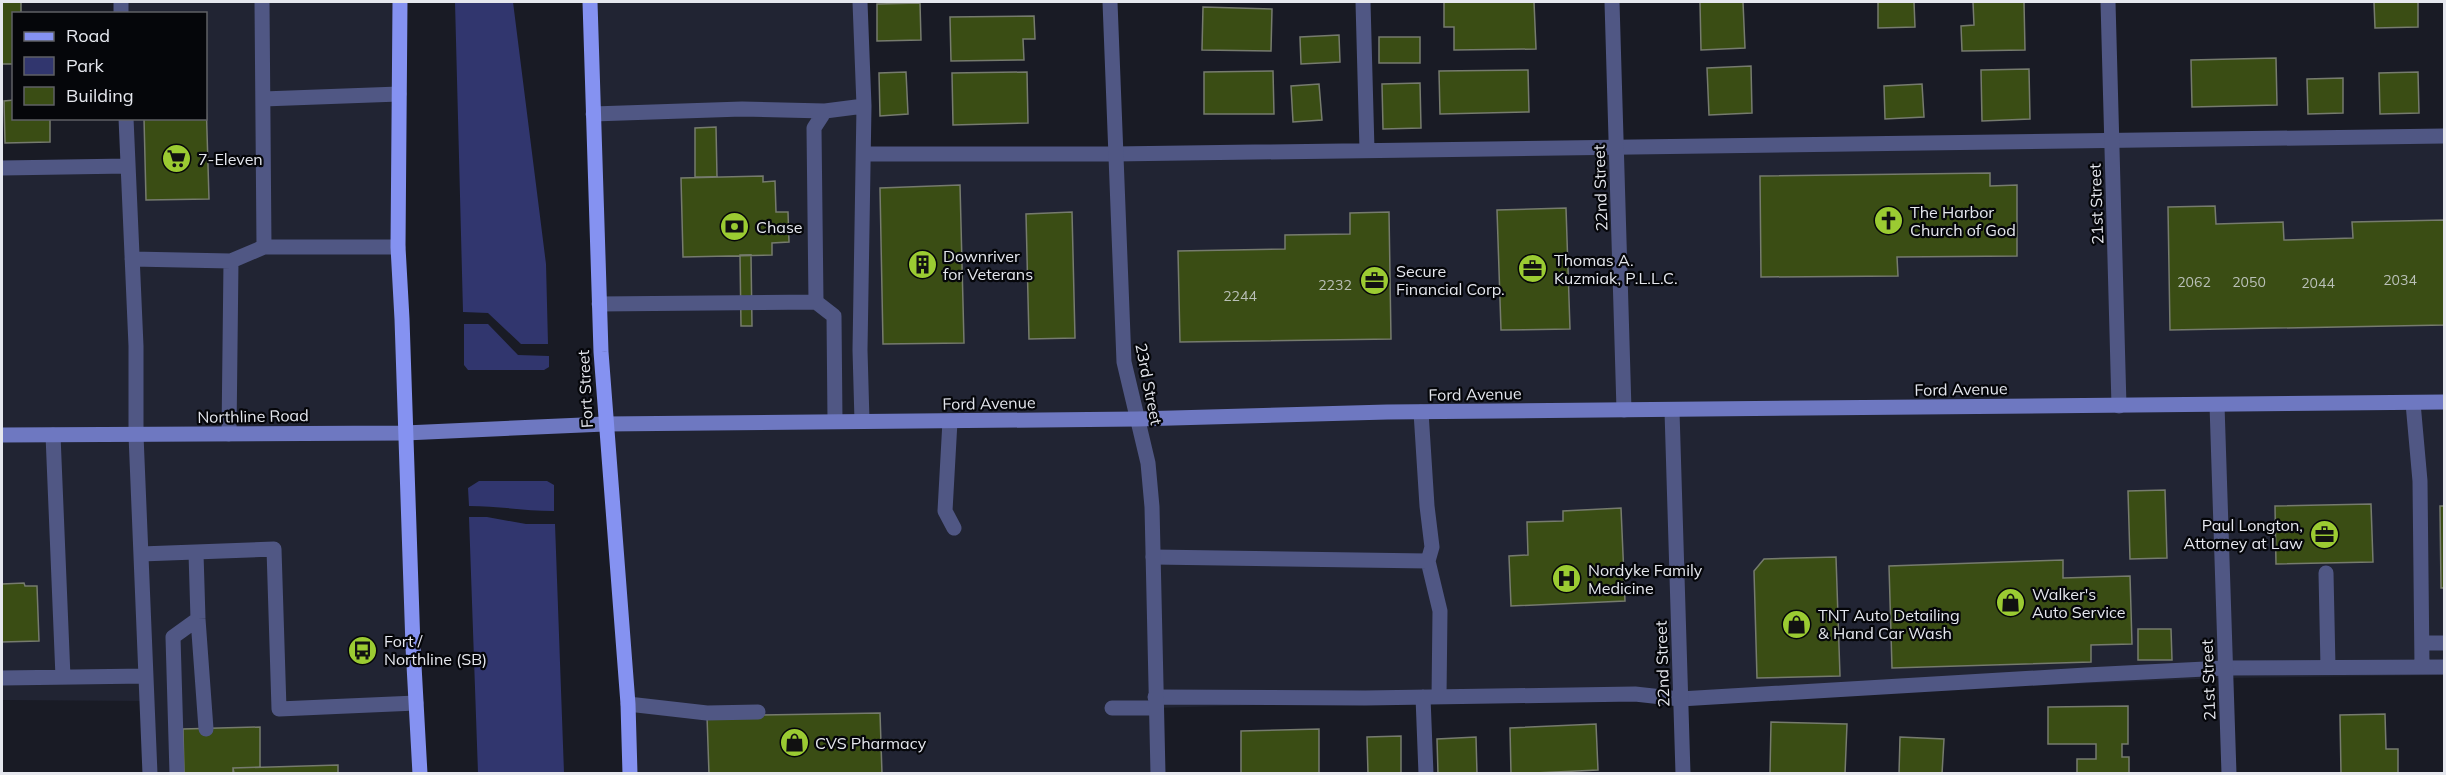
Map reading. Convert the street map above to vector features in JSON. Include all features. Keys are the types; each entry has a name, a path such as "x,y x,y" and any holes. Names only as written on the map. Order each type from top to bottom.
{"main road":[{"path":"400,2 398,247 420,774"},
{"name":"Fort Street","path":"590,2 605,424 628,704 630,774"},
{"name":"Ford Avenue","path":"505,429 605,424 1137,419 1421,412 2445,402"},
{"name":"Northline Road","path":"2,435 405,433 505,429"}],"street":[{"path":"262,2 264,247"},
{"path":"860,2 864,106 860,350 862,421"},
{"name":"23rd Street","path":"1110,2 1123,353 1148,463 1152,507 1158,774"},
{"path":"1363,2 1367,150"},
{"name":"22nd Street","path":"1612,2 1624,410"},
{"name":"21st Street","path":"2108,2 2119,406"},
{"path":"263,99 399,94"},
{"path":"593,114 742,109 825,111 864,106"},
{"path":"816,302 814,128 825,111"},
{"path":"126,120 150,774"},
{"path":"864,154 1114,154 2445,136"},
{"path":"2,168 128,166"},
{"path":"132,259 231,261 264,247 398,247"},
{"path":"229,434 231,261"},
{"path":"599,304 816,302 834,316 835,421"},
{"path":"2413,403 2420,481 2422,667"},
{"name":"21st Street","path":"2217,405 2229,774"},
{"name":"22nd Street","path":"1672,411 1683,774"},
{"path":"1421,412 1432,547 1428,561 1440,611 1439,697"},
{"path":"950,421 945,511 954,528"},
{"path":"53,435 63,677"},
{"path":"141,554 274,549 279,709 416,703"},
{"path":"196,553 206,729"},
{"path":"1153,557 1428,561"},
{"path":"2326,573 2328,667"},
{"path":"177,774 173,637 198,619"},
{"path":"2422,643 2445,643"},
{"path":"1112,708 1156,703 1423,697 1635,694 1680,699 2225,668 2445,667"},
{"path":"2,678 146,676"},
{"path":"1423,697 1426,774"},
{"path":"628,704 707,713 758,712"}],"shaded area":[{"path":"121,2 400,2 398,247 420,773 150,773 147,701 2,700 2,168 128,166 126,120 207,120 207,12 121,12"},
{"path":"590,2 860,2 864,154 2444,136 2444,675 2225,678 1680,699 1635,694 1156,708 1158,773 626,773"}],"green space":[{"path":"455,2 513,2 546,264 548,344 521,344 488,313 463,312"},
{"path":"464,324 488,324 518,355 549,356 549,367 544,370 468,370 464,365"},
{"path":"479,481 547,481 554,485 554,511 469,506 468,488"},
{"path":"469,517 487,517 526,524 555,524 564,773 478,773"}],"building":[{"path":"2,2 21,2 21,12 12,12 12,64 2,64"},
{"path":"1444,2 1534,2 1536,49 1454,50 1454,27 1444,27"},
{"path":"1700,2 1743,2 1745,48 1701,50"},
{"path":"1878,2 1914,2 1915,27 1878,28"},
{"path":"1973,2 2024,2 2025,50 1962,51 1961,26 1974,25"},
{"path":"2374,2 2418,2 2418,27 2375,28"},
{"path":"920,3 921,40 877,41 877,4"},
{"path":"1203,7 1272,9 1271,51 1202,50"},
{"path":"1034,16 1035,39 1023,39 1024,60 951,61 950,17"},
{"path":"1339,35 1340,62 1301,64 1300,37"},
{"path":"1379,37 1420,37 1420,63 1379,63"},
{"path":"2276,58 2277,105 2192,107 2191,60"},
{"path":"1751,66 1752,113 1709,115 1707,68"},
{"path":"2029,69 2030,119 1982,121 1981,70"},
{"path":"1528,70 1529,112 1440,114 1439,71"},
{"path":"1273,71 1274,114 1204,114 1204,72"},
{"path":"906,72 908,114 880,116 879,73"},
{"path":"1027,72 1028,123 953,125 952,73"},
{"path":"2418,72 2419,113 2380,114 2379,73"},
{"path":"2343,78 2343,113 2308,114 2307,79"},
{"path":"1420,83 1421,128 1383,129 1382,84"},
{"path":"1319,84 1322,120 1293,122 1291,86"},
{"path":"1922,84 1924,117 1885,119 1884,86"},
{"path":"12,100 12,120 50,120 50,142 5,143 4,101"},
{"name":"7-Eleven","path":"144,120 207,120 209,199 146,200"},
{"path":"716,127 717,177 695,177 695,128"},
{"name":"The Harbor Church of God","path":"1990,173 1990,186 2017,185 2017,256 1897,257 1898,276 1761,277 1760,176"},
{"name":"Chase","path":"763,176 763,182 775,181 776,212 788,212 789,242 772,243 772,255 683,257 681,178"},
{"name":"Downriver for Veterans","path":"960,185 964,343 883,344 880,188"},
{"path":"2215,206 2216,224 2283,222 2284,240 2353,238 2352,222 2444,220 2444,325 2170,330 2168,207"},
{"name":"Thomas A. Kuzmiak, P.L.L.C.","path":"1566,208 1570,329 1501,330 1497,210"},
{"path":"1072,212 1075,338 1029,339 1026,214"},
{"path":"1389,212 1391,339 1180,342 1178,251 1285,249 1285,235 1350,234 1350,213"},
{"path":"740,255 751,255 752,326 741,326"},
{"path":"2165,490 2167,558 2130,559 2128,491"},
{"name":"Paul Longton, Attorney at Law","path":"2371,504 2373,562 2276,564 2275,506"},
{"path":"2440,506 2444,506 2444,588 2441,588"},
{"name":"Nordyke Family Medicine","path":"1621,508 1625,601 1511,606 1509,556 1528,555 1527,522 1563,521 1563,511"},
{"name":"TNT Auto Detailing & Hand Car Wash","path":"1836,557 1840,676 1757,678 1754,571 1764,559"},
{"path":"2063,560 2063,578 2130,576 2132,644 2091,645 2091,662 1892,668 1889,566"},
{"path":"24,583 25,586 37,586 39,641 2,642 2,584"},
{"path":"2138,629 2171,629 2172,660 2138,660"},
{"path":"2128,706 2128,744 2122,744 2122,757 2129,757 2129,774 2077,774 2077,759 2096,759 2096,744 2048,744 2048,707"},
{"name":"CVS Pharmacy","path":"880,713 882,774 709,774 707,716"},
{"path":"2385,714 2386,749 2398,749 2398,774 2341,774 2340,715"},
{"path":"1771,722 1847,724 1845,774 1770,773"},
{"path":"1596,724 1598,770 1511,774 1510,728"},
{"path":"260,727 260,767 233,768 234,773 184,774 183,729"},
{"path":"1319,729 1319,774 1241,774 1241,731"},
{"path":"1401,736 1401,774 1368,774 1367,737"},
{"path":"1476,737 1477,774 1438,774 1437,739"},
{"path":"1900,737 1944,739 1942,774 1899,774"},
{"path":"338,765 338,774 233,774 233,768"}],"place":[{"name":"7-Eleven","path":"177,159"},
{"name":"The Harbor Church of God","path":"1889,221"},
{"name":"Chase","path":"735,227"},
{"name":"Downriver for Veterans","path":"922,265"},
{"name":"Thomas A. Kuzmiak, P.L.L.C.","path":"1533,269"},
{"name":"Secure Financial Corp.","path":"1375,280"},
{"name":"Paul Longton, Attorney at Law","path":"2324,534"},
{"name":"Nordyke Family Medicine","path":"1567,579"},
{"name":"Walker's Auto Service","path":"2011,603"},
{"name":"TNT Auto Detailing & Hand Car Wash","path":"1797,624"},
{"name":"Fort / Northline (SB)","path":"363,650"},
{"name":"CVS Pharmacy","path":"794,743"}]}
